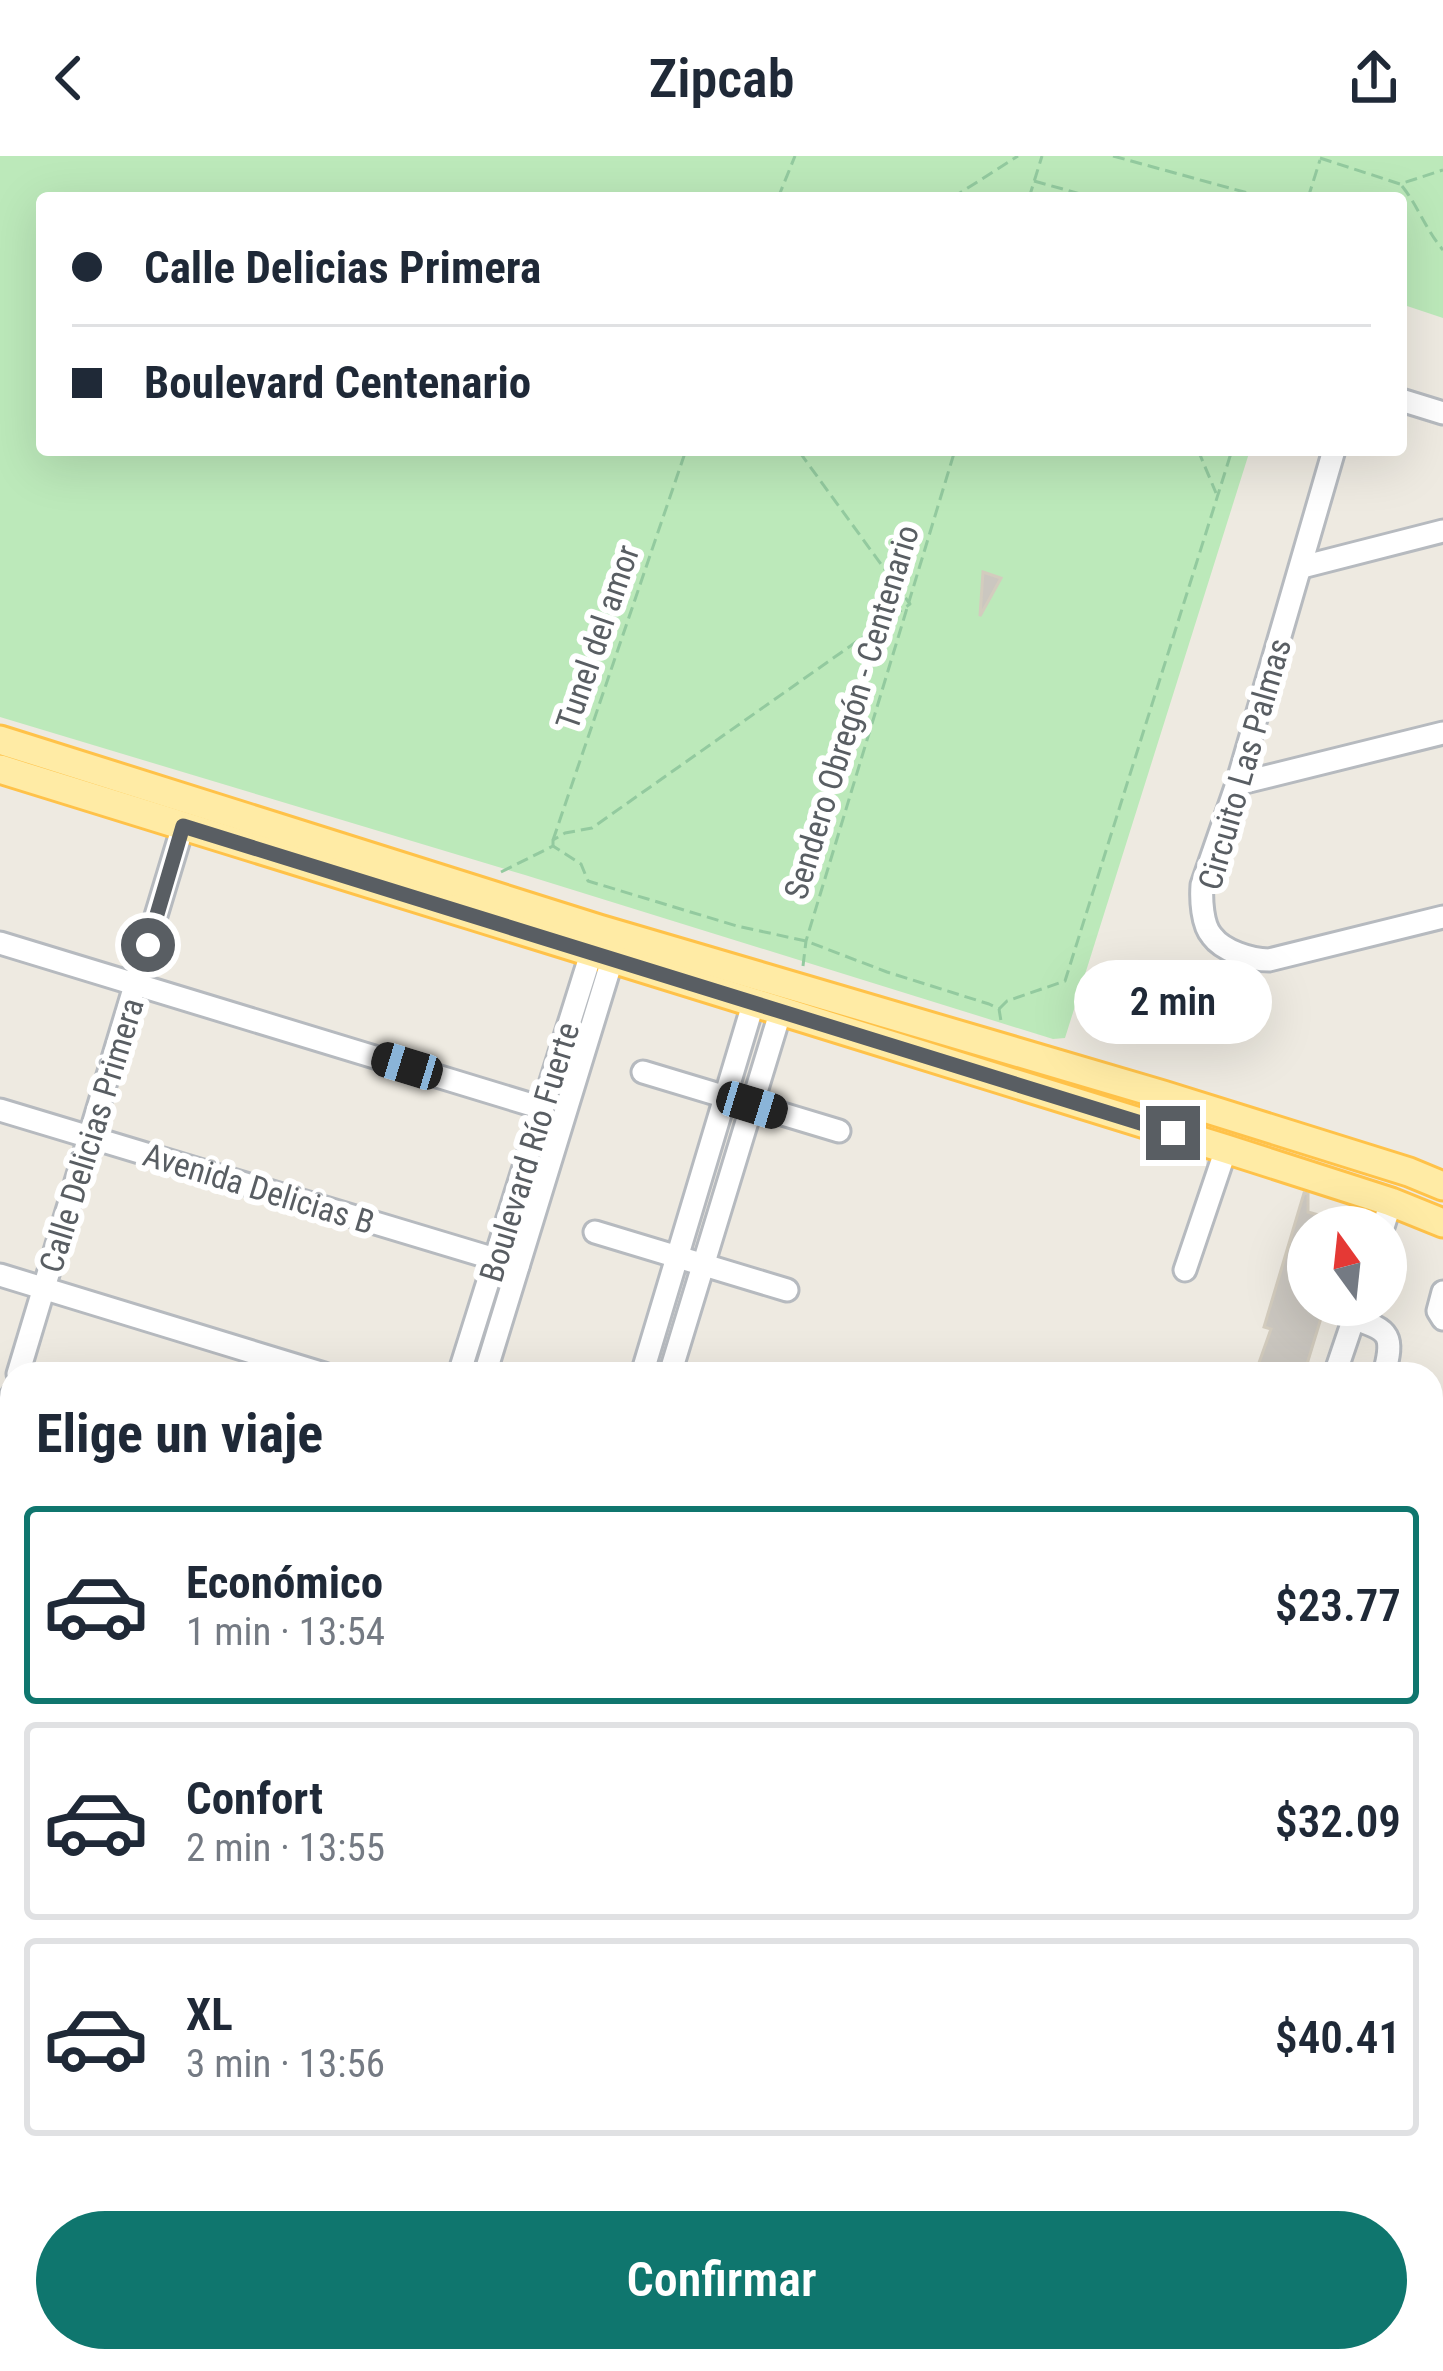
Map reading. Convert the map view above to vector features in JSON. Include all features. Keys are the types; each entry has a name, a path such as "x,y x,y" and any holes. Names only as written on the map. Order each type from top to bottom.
{"main road":[{"path":"0,740 489,894 606,944 777,1000 993,1046 1443,1186"},
{"path":"0,770 606,944 1222,1148 1365,1206"},
{"path":"1222,1148 1233,1117"},
{"path":"1407,1218 1443,1223"}],"street":[{"path":"1407,402 1443,412"},
{"name":"Circuito Las Palmas","path":"1332,456 1201,895 1208,929 1212,938 1228,948 1256,960 1269,960 1443,917"},
{"path":"1302,567 1443,531"},
{"path":"1237,784 1443,733"},
{"name":"Calle Delicias Primera","path":"22,1362 183,826"},
{"path":"0,943 542,1108"},
{"name":"Boulevard Río Fuerte","path":"463,1362 542,1108 606,944"},
{"name":"Boulevard Río Fuerte","path":"489,1362 606,944"},
{"path":"646,1362 725,1098 777,1000"},
{"path":"674,1362 752,1105 777,1000"},
{"path":"643,1072 839,1131"},
{"name":"Avenida Delicias B","path":"0,1110 518,1266"},
{"path":"1185,1270 1222,1148"},
{"path":"595,1232 787,1290"},
{"path":"0,1275 285,1362"},
{"path":"1443,1292 1438,1311 1443,1319"},
{"path":"1339,1362 1351,1326"},
{"path":"1379,1326 1391,1350 1388,1362"}],"path":[{"path":"780,192 795,156"},
{"path":"961,192 1018,156"},
{"path":"1031,192 1042,156"},
{"path":"1114,156 1244,192"},
{"path":"1310,192 1321,157 1400,184 1406,192"},
{"path":"1400,184 1443,170"},
{"path":"1034,181 1073,192"},
{"path":"1407,193 1443,250"},
{"name":"Tunel del amor","path":"553,843 684,456"},
{"path":"489,894 496,875 565,832 592,829 910,604 802,456"},
{"name":"Sendero Obregón - Centenario","path":"777,1000 806,956 806,941 953,456"},
{"path":"1201,456 1218,497"},
{"path":"999,1009 1007,1001 1065,981 1230,456"},
{"path":"553,843 581,864 588,881 737,926 806,941 999,1009"},
{"path":"993,1046 1002,1018 999,1009"}],"green space":[{"path":"0,156 1443,156 1443,318 1407,306 1407,192 36,192 36,456 1248,456 1065,1038 1053,1039 0,717"}],"building":[{"path":"983,572 1001,578 980,616"},
{"path":"1287,1250 1287,1326 1319,1326 1308,1362 1259,1362 1271,1329 1264,1327"}],"route":[{"path":"148,945 183,826 1173,1133"}]}
